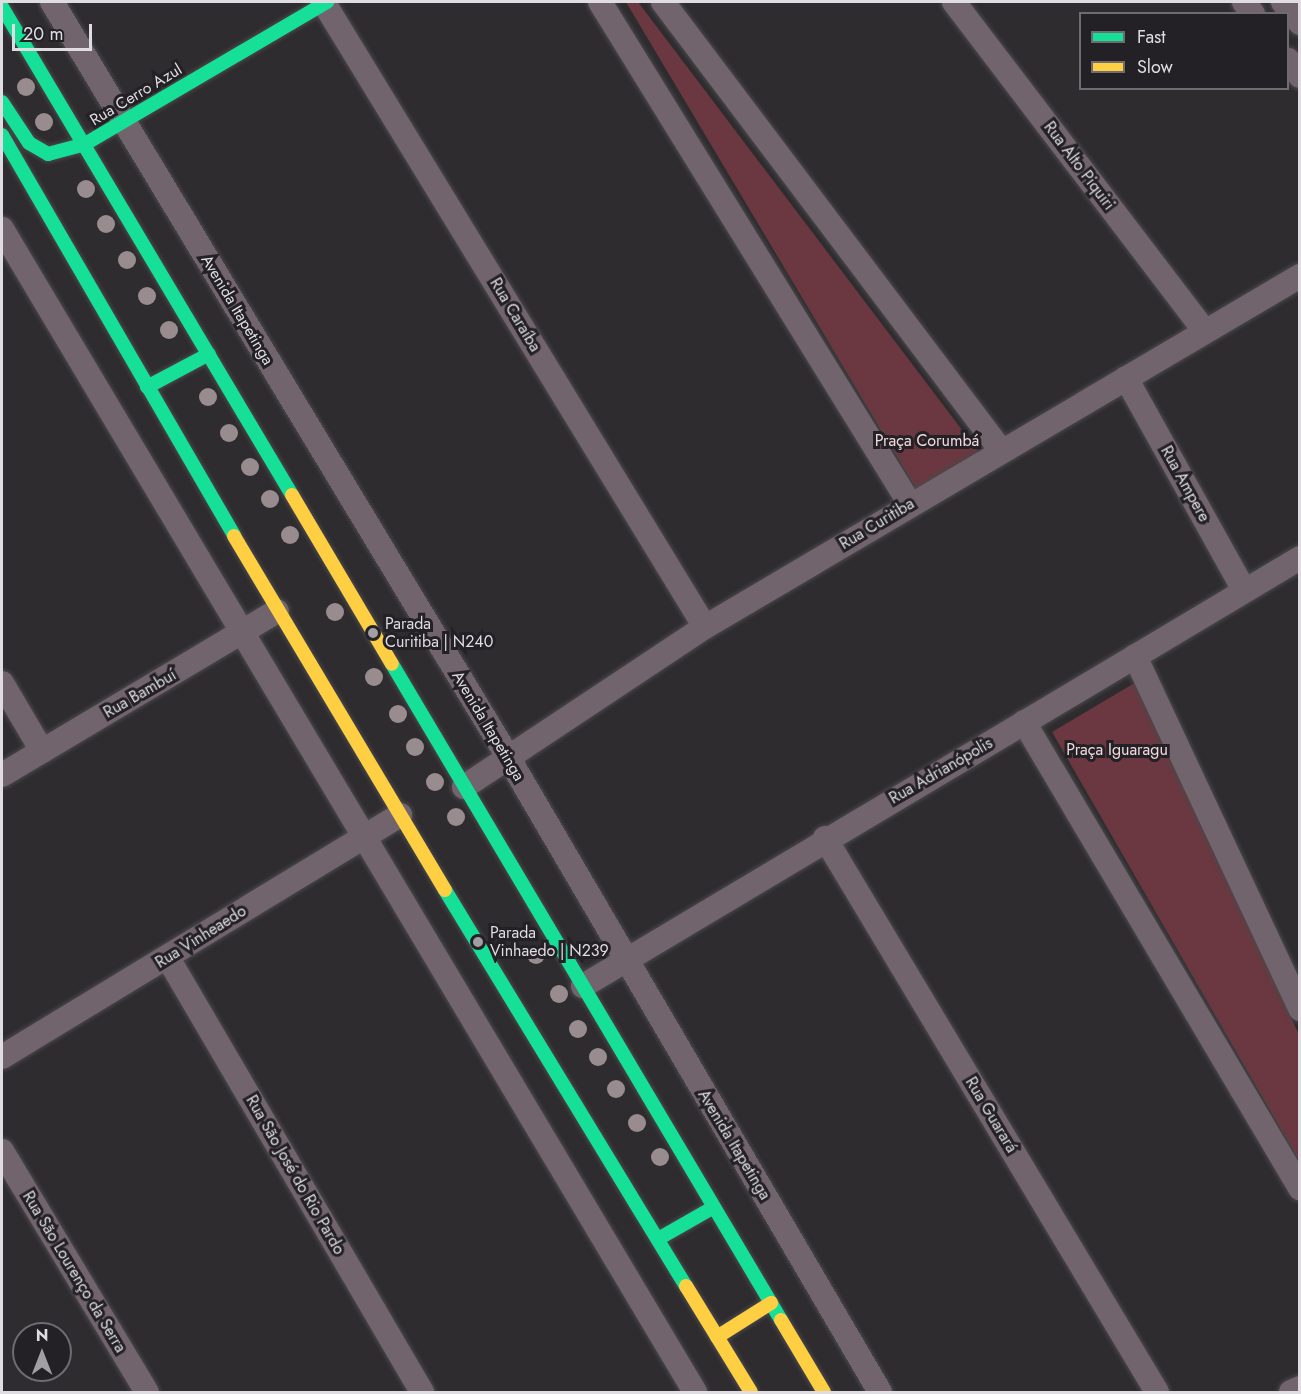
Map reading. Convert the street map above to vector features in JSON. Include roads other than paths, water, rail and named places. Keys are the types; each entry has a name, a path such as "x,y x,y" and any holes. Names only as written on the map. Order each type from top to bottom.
{"main road":[{"name":"Rua Cerro Azul","path":"2,102 29,142 48,154 85,144 325,2"},
{"path":"2,7 824,1392"},
{"path":"2,135 277,611 751,1392"},
{"path":"147,387 209,354"},
{"path":"658,1239 714,1208"},
{"path":"717,1336 771,1303"}],"street":[{"name":"Avenida Itapetinga","path":"52,2 508,757 880,1392"},
{"name":"Rua Caraíba","path":"325,2 705,627"},
{"path":"600,2 910,504"},
{"path":"663,2 1000,449"},
{"name":"Rua Alto Piquiri","path":"954,2 1204,330"},
{"path":"1283,2 1299,23"},
{"path":"1289,63 1299,76"},
{"path":"2,228 695,1392"},
{"name":"Rua Curitiba","path":"464,787 705,627 1000,449 1299,276"},
{"name":"Rua Ampere","path":"1126,378 1244,590"},
{"name":"Rua Adrianópolis","path":"583,986 627,963 825,838 1299,558"},
{"name":"Rua Bambuí","path":"2,775 244,633 277,611"},
{"path":"1135,656 1299,1009"},
{"path":"2,683 42,751"},
{"path":"1024,722 1299,1188"},
{"name":"Rua Vinheaedo","path":"2,1057 400,815"},
{"name":"Rua Guarará","path":"825,838 1157,1392"},
{"name":"Rua São José do Rio Pardo","path":"168,958 422,1392"},
{"name":"Rua São Lourenço da Serra","path":"2,1151 147,1392"},
{"path":"1291,1392 1299,1388"}],"place":[{"name":"Parada Curitiba | N240","path":"373,633"},
{"name":"Parada Vinhaedo | N239","path":"478,942"}],"park label":[{"name":"Praça Corumbá","path":"927,441"},
{"name":"Praça Iguaragu","path":"1117,750"}]}
